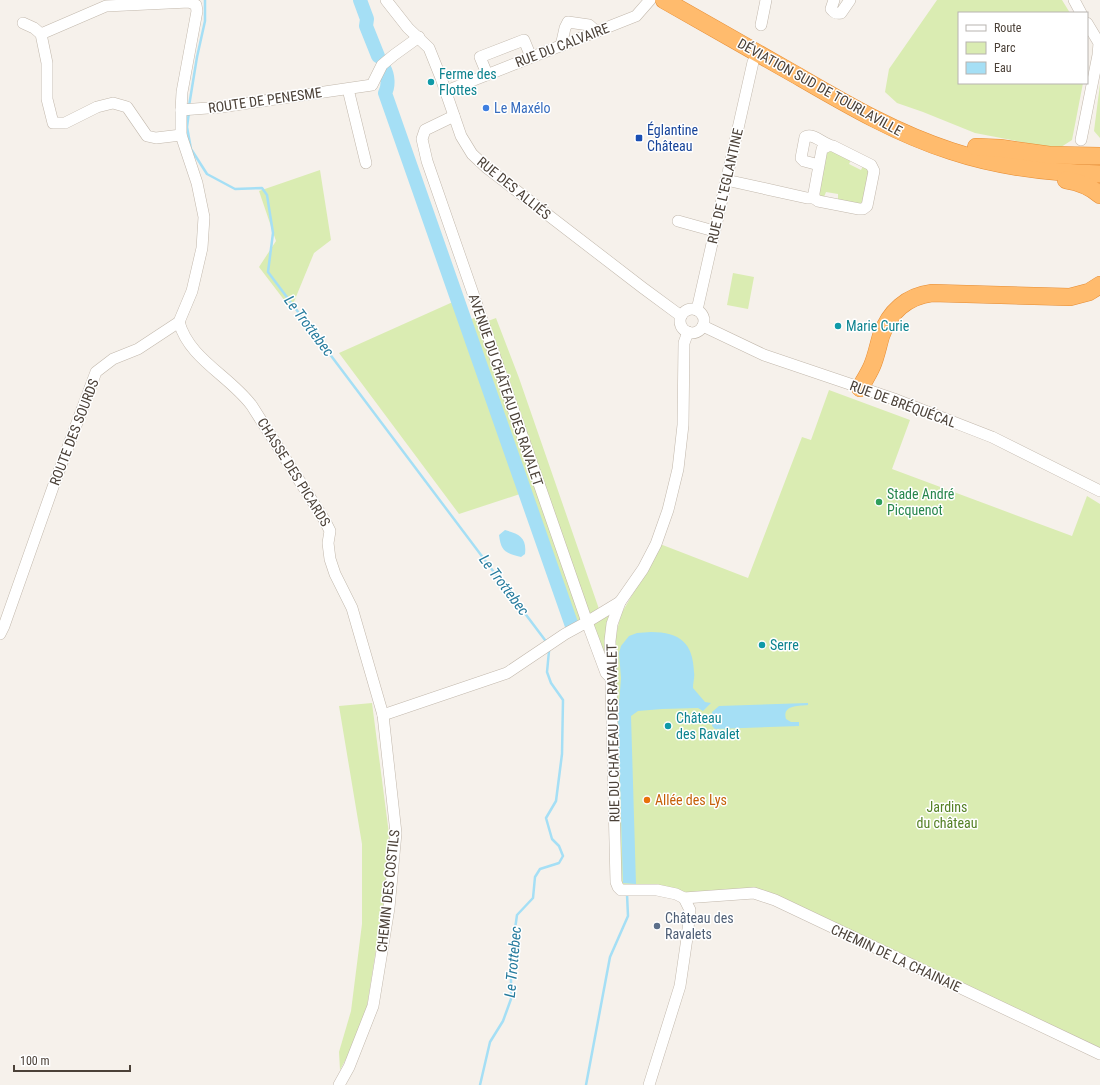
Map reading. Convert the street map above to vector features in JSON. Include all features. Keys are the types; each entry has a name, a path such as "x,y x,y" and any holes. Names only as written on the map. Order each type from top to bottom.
{"highway":[{"name":"DÉVIATION SUD DE TOURLAVILLE","path":"664,0 864,114 903,133 951,151 985,161 1063,174 1100,174"},
{"name":"DÉVIATION SUD DE TOURLAVILLE","path":"686,0 876,108 907,124 952,141 1025,158 1053,162 1100,164"},
{"path":"976,147 1000,148 1049,155 1100,156"},
{"path":"1017,167 1056,179 1079,182 1100,195"},
{"path":"866,390 881,336 888,319 900,306 914,297 932,293 1070,297 1089,292 1100,285"}],"street":[{"name":"RUE DES ALLIÉS","path":"386,0 404,24 429,48 446,91 461,136 472,154 487,168 681,316"},
{"name":"RUE DU CALVAIRE","path":"446,91 636,16 650,0"},
{"path":"761,25 766,0"},
{"path":"834,0 831,9 837,14 841,12 850,0"},
{"path":"1074,0 1080,12"},
{"path":"41,34 106,6 189,2 196,5 197,11 182,92 181,134 197,183 204,217 202,248 192,291 179,322"},
{"path":"561,46 568,22 589,25 597,32"},
{"path":"23,23 41,34 47,63 47,99 53,123 66,123 97,108 113,103 127,107 147,136 156,138 181,134"},
{"path":"1080,140 1098,49 1098,43 1088,25"},
{"name":"ROUTE DE PENESME","path":"181,110 221,107 372,85 382,65 419,37"},
{"path":"486,74 480,57 524,40 531,57"},
{"name":"RUE DE L'EGLANTINE","path":"696,310 753,62"},
{"path":"348,89 366,163"},
{"name":"AVENUE DU CHÂTEAU DES RAVALET","path":"454,116 425,130 423,134 423,146 587,622 606,673 610,679"},
{"path":"726,180 807,198 814,198 818,201 858,209 863,209 867,206 874,171 869,163 833,146 828,146 810,136 805,137 801,158 804,161 819,165"},
{"path":"814,198 822,149 828,146"},
{"path":"678,222 714,231"},
{"path":"686,310 696,310 700,311 703,316 703,326 695,332 688,332 680,323 681,316 686,310"},
{"name":"ROUTE DES SOURDS","path":"0,634 58,472 96,372 113,360 138,349 179,322"},
{"name":"CHASSE DES PICARDS","path":"179,322 182,332 198,355 243,394 252,406 328,526 330,531 328,543 330,559 335,574 352,608 383,715"},
{"name":"RUE DE BRÉQUÉCAL","path":"703,326 764,355 935,414 992,437 1100,492"},
{"name":"RUE DU CHATEAU DES RAVALET","path":"684,898 676,894 657,890 621,890 616,882 610,641 612,624 620,602 643,569 656,544 668,510 678,469 684,425 684,343 688,332"},
{"path":"383,715 506,673 565,634 620,602"},
{"name":"CHEMIN DES COSTILS","path":"340,1085 349,1067 373,1006 389,908 396,833 383,715"},
{"name":"CHEMIN DE LA CHAINAIE","path":"684,898 754,893 775,900 1100,1054"},
{"path":"649,1085 680,986 690,910 684,898"}],"green space":[{"path":"937,0 1062,0 1069,12 958,12 958,84 1083,84 1072,140 1058,149 975,133 897,103 885,92 889,69"},
{"path":"1100,84 1100,138 1094,131"},
{"path":"829,150 851,160 849,164 861,170 863,166 869,169 864,200 859,205 838,200 838,194 826,192 824,197 819,196 824,154"},
{"path":"320,170 331,240 314,253 291,309 259,267 276,241 259,191"},
{"path":"733,273 754,277 748,309 727,305"},
{"path":"455,301 466,321 477,317 480,324 496,318 519,378 599,609 572,626 523,493 459,514 339,353"},
{"name":"Jardins du château","path":"829,390 910,420 892,469 1072,536 1087,496 1100,504 1100,1054 775,900 690,893 659,886 623,885 620,881 615,639 621,614 652,561 660,544 748,578 802,437 811,440"},
{"path":"615,609 608,664 591,622"},
{"path":"372,703 389,834 384,899 367,1006 354,1044 340,1070 339,1052 351,1011 362,924 362,844 339,706"}],"water":[{"path":"505,530 518,535 523,540 525,544 525,554 521,557 508,553 501,545 499,535"},
{"path":"651,632 670,634 683,641 688,647 693,662 693,688 705,702 711,703 703,711 698,708 662,709 638,711 631,716 636,884 623,883 618,717 621,678 619,653 621,646 629,636 637,633"},
{"path":"808,703 808,705 792,707 786,711 786,719 791,722 799,722 799,726 715,729 712,726 712,712 719,706"}],"waterway":[{"name":"Le Trottebec","path":"189,106 197,57 205,21 205,0"},
{"path":"360,0 367,19 366,26 378,56"},
{"path":"384,68 388,80 385,93 572,626"},
{"name":"Le Trottebec","path":"189,112 187,127 191,149 207,174 235,189 262,188 267,195 273,233 268,272 545,640"},
{"name":"Le Trottebec","path":"480,1085 490,1042 503,1021 511,999 511,957 517,915 533,898 535,877 540,869 559,863 563,856 559,846 552,839 546,818 556,801 562,754 563,700 551,683 547,672 549,651"},
{"path":"586,1085 610,957 628,916 627,894"}],"place":[{"name":"Ferme des Flottes","path":"431,82"},
{"name":"Le Maxélo","path":"486,108"},
{"name":"Églantine Château","path":"639,138"},
{"name":"Marie Curie","path":"838,326"},
{"name":"Stade André Picquenot","path":"879,502"},
{"name":"Serre","path":"762,645"},
{"name":"Château des Ravalet","path":"668,726"},
{"name":"Allée des Lys","path":"647,800"},
{"name":"Château des Ravalets","path":"657,926"}]}
